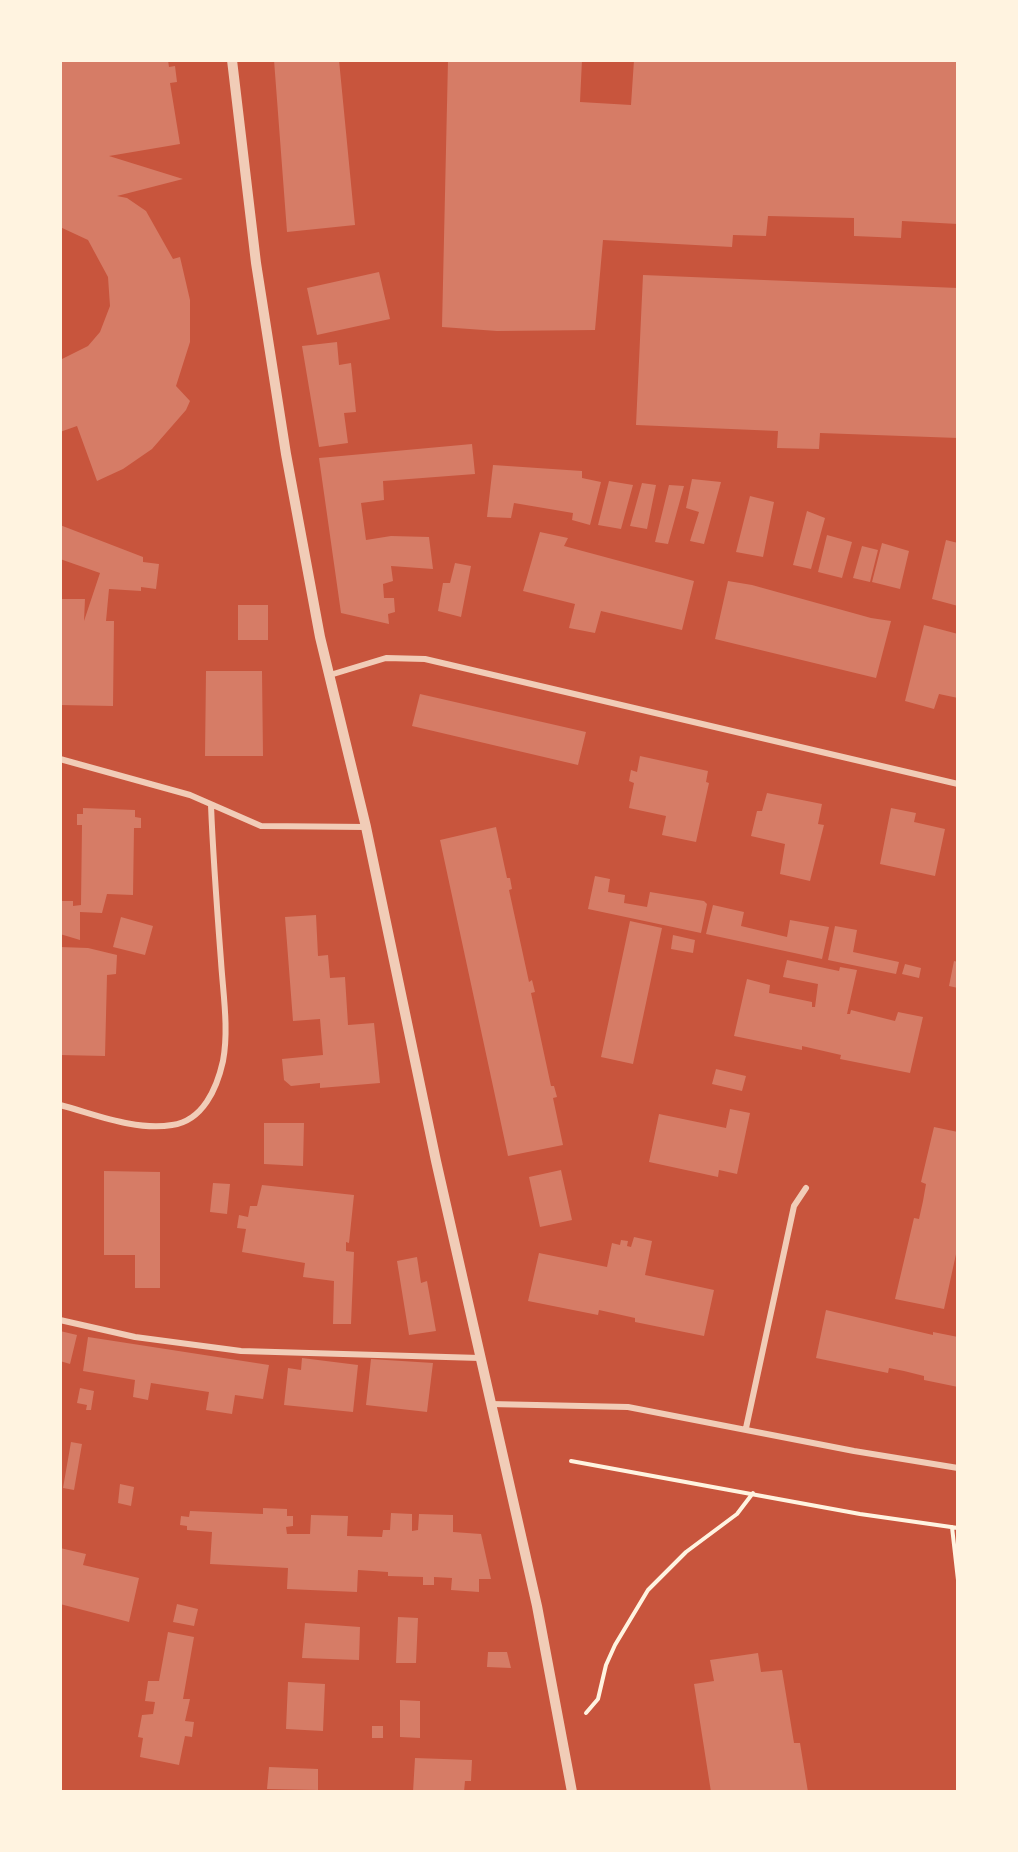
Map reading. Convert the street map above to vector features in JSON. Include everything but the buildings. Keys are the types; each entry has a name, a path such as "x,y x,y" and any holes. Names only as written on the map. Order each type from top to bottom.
{"street":[{"path":"232,60 256,263 286,454 320,637 366,827 436,1161 537,1606 572,1792"},
{"path":"330,675 386,658 425,659 958,784"},
{"path":"60,759 190,795 261,826 366,827"},
{"path":"60,1105 134,1125 172,1125 188,1120 206,1104 216,1086 223,1059 225,1015 211,805"},
{"path":"746,1428 794,1206 806,1188"},
{"path":"60,1320 135,1337 241,1351 480,1358"},
{"path":"490,1404 628,1407 746,1428 854,1451 958,1468"}],"path":[{"path":"571,1461 958,1528"},
{"path":"562,1741 598,1699 606,1665 648,1590 686,1552 737,1514 753,1494"},
{"path":"952,1527 958,1580"}]}
